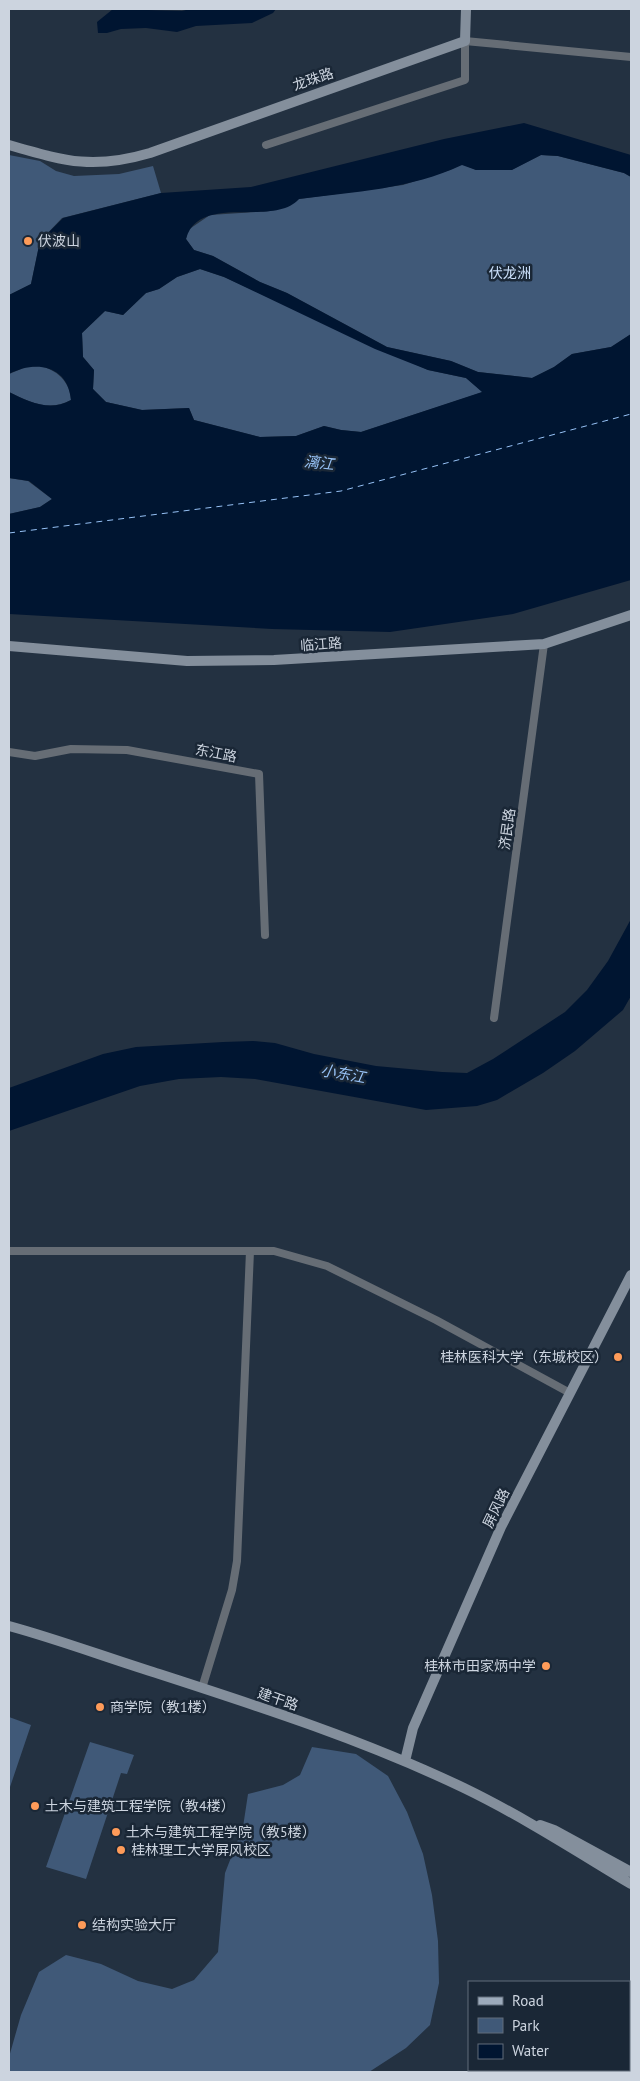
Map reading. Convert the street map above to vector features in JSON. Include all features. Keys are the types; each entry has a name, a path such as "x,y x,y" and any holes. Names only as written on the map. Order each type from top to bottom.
{"street":[{"path":"266,145 465,80 466,9"},
{"name":"龙珠路","path":"9,145 53,158 80,162 102,163 127,160 465,41 631,57"},
{"name":"临江路","path":"9,646 196,662 274,660 544,644 631,615"},
{"name":"济民路","path":"494,1018 544,644"},
{"name":"东江路","path":"9,752 35,756 71,749 128,750 259,774 265,935"},
{"path":"9,1251 274,1251 327,1266 436,1320 570,1393"},
{"path":"202,1688 232,1590 237,1562 250,1251"},
{"name":"屏风路","path":"404,1761 413,1728 501,1527 631,1275"},
{"name":"建干路","path":"9,1626 308,1723 404,1761 464,1788 530,1822 554,1830 631,1872"},
{"name":"建干路","path":"530,1822 550,1837 631,1884"}],"green space":[{"path":"9,155 40,161 56,171 74,176 119,174 153,166 161,193 62,218 40,241 31,284 9,295"},
{"name":"伏龙洲","path":"541,155 558,156 624,173 631,177 631,334 611,347 572,354 554,367 532,378 478,372 451,361 387,347 287,293 260,282 213,256 194,250 186,239 188,230 210,215 270,211 299,199 403,185 450,170 462,164 476,170 511,170"},
{"path":"200,269 224,277 428,370 466,378 483,392 361,432 324,426 296,436 260,437 194,420 189,408 142,410 106,402 93,389 94,370 83,357 82,333 105,311 123,315 146,293 159,289 177,277"},
{"path":"39,366 51,370 61,377 68,387 71,400 55,405 39,404 9,392 9,374 26,367"},
{"path":"9,478 28,481 52,499 40,507 9,514"},
{"path":"9,1717 31,1725 9,1790"},
{"path":"90,1742 134,1755 127,1774 121,1773 86,1879 46,1867"},
{"path":"312,1747 356,1754 388,1776 407,1812 423,1854 432,1895 438,1941 439,1983 430,2025 406,2048 369,2072 9,2072 9,2057 21,2015 39,1972 66,1955 101,1964 138,1981 172,1989 194,1980 218,1952 225,1873 243,1827 248,1794 283,1785 300,1775"}],"water":[{"path":"113,9 182,11 190,9 276,9 273,13 252,23 196,26 177,32 146,28 121,29 107,33 98,33 97,22"},
{"name":"漓江","path":"524,123 631,155 631,177 624,173 558,156 541,155 512,170 476,170 462,165 443,173 403,184 299,199 287,207 272,211 221,213 205,217 194,225 186,239 194,250 213,256 260,282 287,293 387,347 451,361 478,372 532,378 554,367 572,354 611,347 631,334 631,580 513,614 390,632 272,629 9,614 9,514 40,507 52,499 29,481 9,478 9,392 32,402 47,405 63,404 71,400 69,388 64,379 49,369 29,367 9,374 9,295 31,284 40,241 63,218 161,193 251,187 444,139","holes":["200,269 224,277 375,349 428,370 466,378 482,392 361,432 324,426 296,436 260,437 194,420 189,408 142,410 106,402 93,389 94,370 83,357 82,333 105,311 123,315 146,293 159,289 177,277"]},
{"name":"小东江","path":"631,919 631,996 623,1010 575,1051 543,1073 497,1100 477,1106 426,1110 255,1079 221,1077 179,1079 140,1086 9,1131 9,1088 103,1054 136,1047 253,1041 275,1043 314,1054 376,1066 467,1073 493,1059 565,1012 587,990 608,961"}],"ferry route":[{"path":"9,533 341,491 631,414"}],"place":[{"name":"伏波山","path":"28,241"},
{"name":"桂林医科大学（东城校区）","path":"618,1357"},
{"name":"桂林市田家炳中学","path":"546,1666"},
{"name":"商学院（教1楼）","path":"100,1707"},
{"name":"土木与建筑工程学院（教4楼）","path":"35,1806"},
{"name":"土木与建筑工程学院（教5楼）","path":"116,1832"},
{"name":"桂林理工大学屏风校区","path":"121,1850"},
{"name":"结构实验大厅","path":"82,1925"}]}
